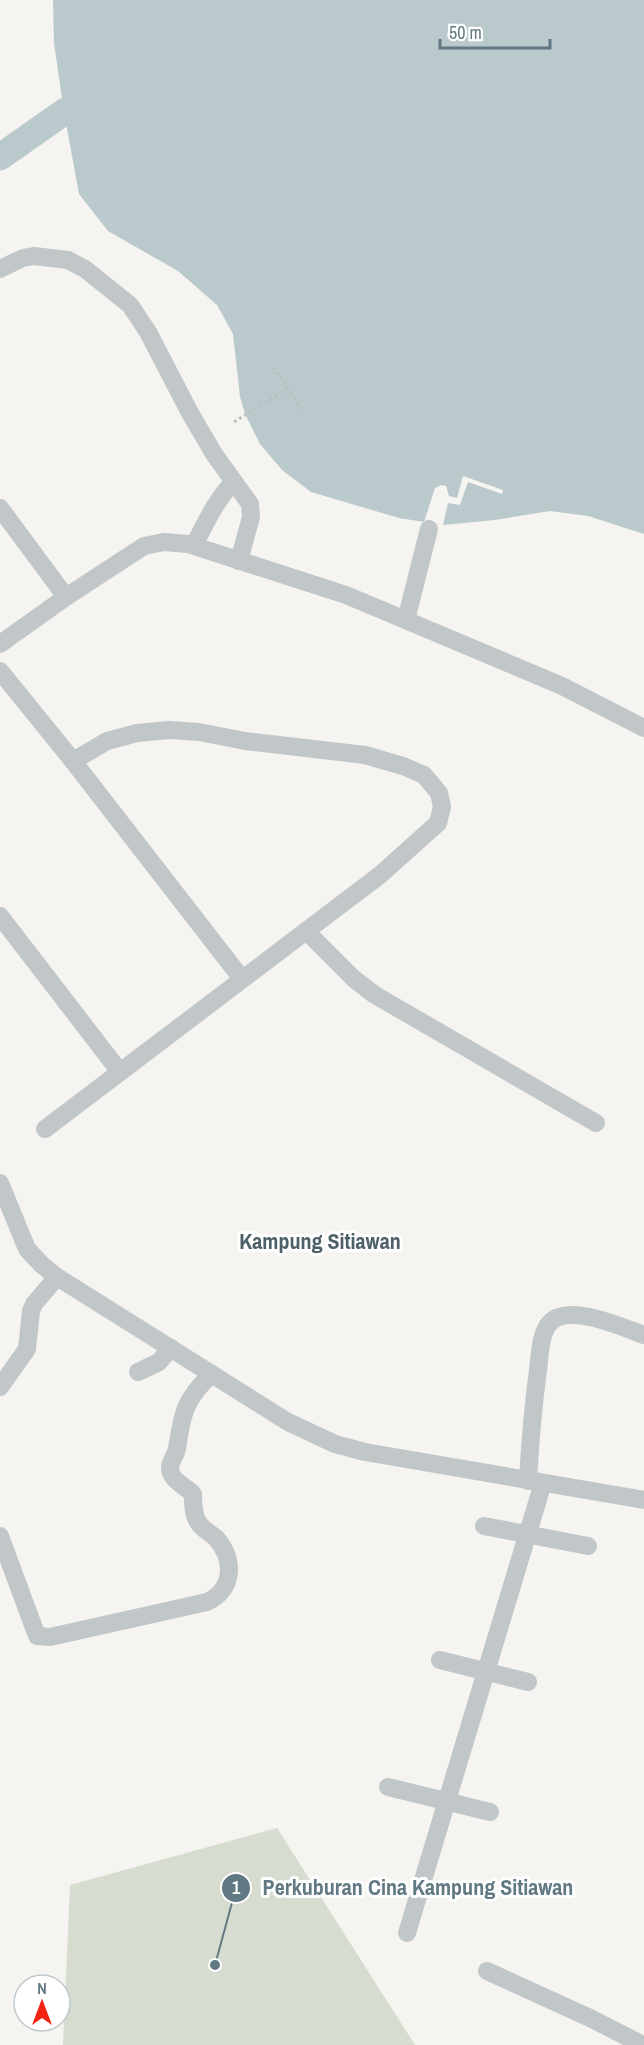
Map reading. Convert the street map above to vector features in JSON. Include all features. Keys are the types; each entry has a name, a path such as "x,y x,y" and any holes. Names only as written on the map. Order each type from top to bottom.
{"street":[{"path":"0,269 23,258 34,256 68,260 85,269 130,305 148,332 190,413 233,482 250,504 251,517 239,561"},
{"path":"194,545 211,510 233,482"},
{"path":"0,508 66,597"},
{"path":"406,620 429,529"},
{"path":"0,644 144,546 164,542 194,545 346,595 562,686 644,728"},
{"path":"0,670 73,760 242,979"},
{"path":"45,1129 380,874 438,822 442,807 439,793 424,775 365,754 169,730 137,733 107,741 73,760"},
{"path":"0,916 120,1072"},
{"path":"306,931 354,979 375,994 596,1123"},
{"path":"0,1183 27,1249 42,1265 57,1277 288,1422 335,1444 365,1452 644,1500"},
{"path":"0,1387 27,1349 31,1311 34,1304 57,1277"},
{"path":"407,1933 527,1534 535,1482 534,1396 540,1350 548,1325 553,1320 570,1315 591,1318 644,1335"},
{"path":"138,1372 159,1362 171,1348"},
{"path":"0,1536 37,1636 50,1637 207,1602 218,1597 226,1584 228,1562 216,1539 198,1522 194,1512 193,1494 172,1477 170,1469 171,1461 177,1451 177,1436 186,1404 198,1387 212,1374"},
{"path":"484,1526 588,1546"},
{"path":"440,1660 528,1682"},
{"path":"388,1787 490,1812"},
{"path":"487,1971 643,2045"}],"path":[{"path":"274,368 303,411"},
{"path":"234,422 288,387"}],"shaded area":[{"path":"53,0 644,0 644,534 588,516 550,511 443,525 399,518 311,492 282,470 260,444 245,414 240,397 233,334 217,305 178,271 108,231 79,194 54,43"},
{"path":"277,1828 415,2045 63,2045 64,2033 72,2033 72,1973 66,1973 70,1885"}],"pier":[{"path":"463,476 503,490 502,494 468,482 460,505 448,503 443,525 424,522 435,488 441,485 446,486 449,496 457,498"}],"waterway":[{"path":"0,157 64,112 95,97"}],"place":[{"name":"Perkuburan Cina Kampung Sitiawan","path":"215,1965"}],"district":[{"name":"Kampung Sitiawan","path":"320,1241"}]}
